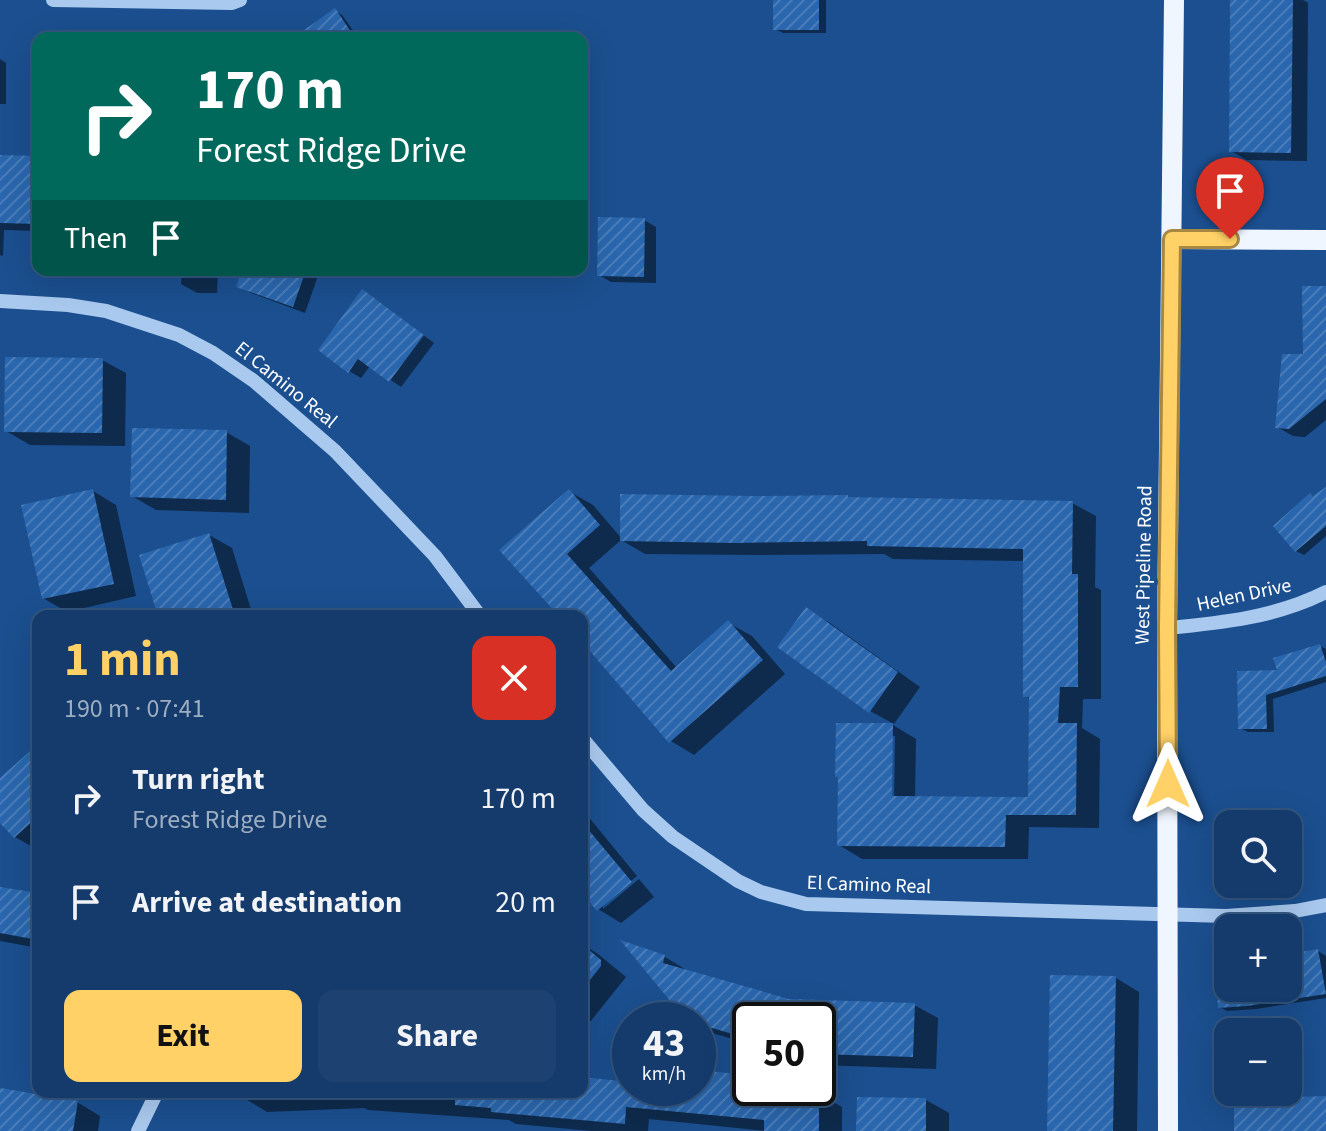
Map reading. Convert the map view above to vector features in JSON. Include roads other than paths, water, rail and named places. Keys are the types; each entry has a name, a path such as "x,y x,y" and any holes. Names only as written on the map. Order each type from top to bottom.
{"main road":[{"name":"West Pipeline Road","path":"1168,1131 1167,628 1174,0"},
{"path":"1172,239 1326,240"}],"street":[{"path":"53,0 232,3 240,0"},
{"name":"El Camino Real","path":"0,301 68,305 106,311 179,335 213,353 254,381 335,451 435,556 476,610"},
{"name":"Helen Drive","path":"1167,628 1226,623 1302,604 1326,592"},
{"name":"El Camino Real","path":"588,745 643,810 673,837 738,881 806,904 1226,916 1295,911 1326,905"},
{"path":"138,1131 154,1098"}]}
